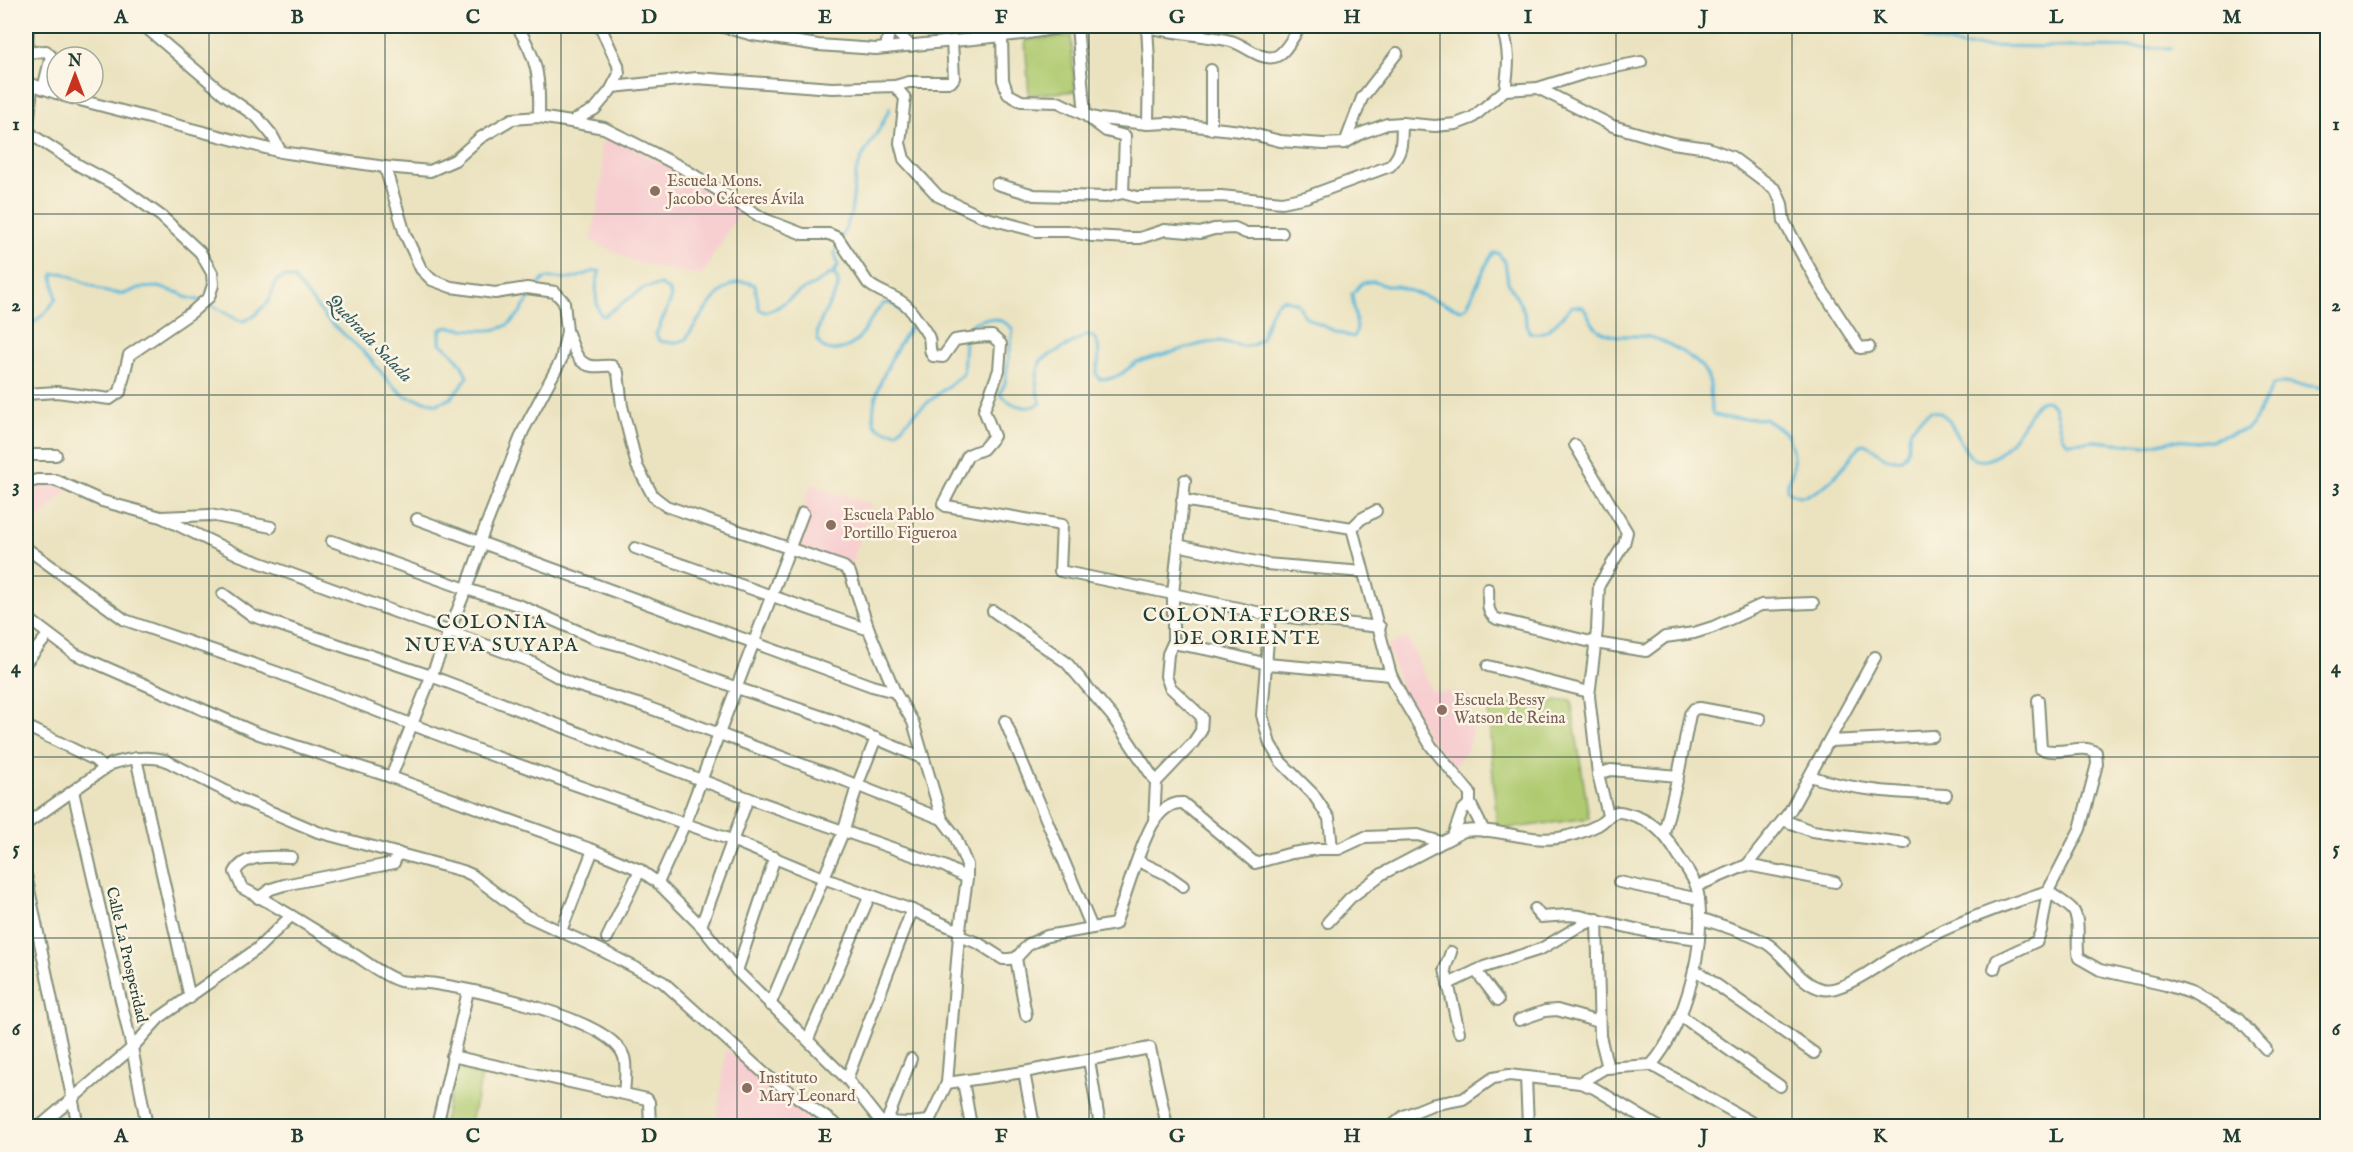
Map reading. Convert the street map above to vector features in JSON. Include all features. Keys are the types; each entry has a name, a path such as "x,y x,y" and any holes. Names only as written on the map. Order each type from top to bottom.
{"street":[{"path":"26,394 57,392 110,399 116,397 120,392 129,355 192,312 209,297 213,285 212,273 200,252 161,216 123,189 80,166 32,135 27,128 34,86 51,56 46,51 26,53 28,26"},
{"path":"144,26 225,94 258,118 272,135 281,152"},
{"path":"517,26 528,44 540,81 538,117"},
{"path":"571,122 595,109 613,87 619,74 618,65 600,26"},
{"path":"720,26 753,35 818,45 886,48 1002,36 1070,26"},
{"path":"886,48 890,26"},
{"path":"890,26 911,46"},
{"path":"1077,26 1085,115 1106,131 1125,136 1123,193"},
{"path":"1148,124 1149,61 1145,26 1164,32 1232,42 1265,57 1281,54 1300,26"},
{"path":"1502,26 1508,42 1509,64 1505,90"},
{"path":"1002,36 1003,80 1008,94 1021,101 1058,102 1085,115 1100,119 1241,131 1280,141 1324,144 1345,143 1362,133 1387,124 1435,126 1456,124 1472,118 1505,90 1538,88 1589,72 1641,63"},
{"path":"613,87 697,78 832,88 895,86 909,82 951,82 954,78 952,41"},
{"path":"1345,143 1362,98 1397,53"},
{"path":"1211,70 1211,129"},
{"path":"34,86 64,96 281,152 430,171 455,160 480,138 505,123 519,118 538,117 604,128 697,177 764,219 803,234 829,234 840,241 873,288 898,299 908,308 929,336 930,351 933,356 943,357 955,340 965,340 976,336 992,336 1001,344 999,370 984,410 994,436 983,449 968,455 944,506 1062,525 1060,570 1270,615 1380,627"},
{"path":"895,86 905,98 900,143 904,159 938,196 983,217 1036,231 1068,231 1092,236 1130,238 1165,230 1200,232 1234,228 1246,233 1282,233"},
{"path":"1538,88 1614,126 1672,143 1708,148 1732,157 1776,190 1782,204 1784,221 1820,287 1860,348 1869,347"},
{"path":"997,184 1034,195 1106,197 1123,193 1137,197 1221,196 1282,202 1306,197 1390,166 1399,156 1402,147 1402,123"},
{"path":"385,167 405,234 424,274 440,284 488,292 500,293 532,288 558,293 562,298 567,331 579,360 583,364 612,366 617,370 622,406 637,466 653,496 666,506 844,567 850,573 869,630 895,692 913,722 942,819 955,836 967,865 959,930 947,1083 933,1117 929,1121 885,1125"},
{"path":"391,777 466,589 481,538 523,431 560,364 567,331"},
{"path":"1575,445 1627,532 1624,544 1600,580 1589,692 1598,774 1608,816"},
{"path":"26,455 56,455"},
{"path":"26,483 37,480 55,480 102,501 161,517 239,555 527,660 569,683 644,706 942,819"},
{"path":"1156,782 1193,743 1201,731 1202,717 1170,687 1166,676 1168,654 1173,644 1173,594 1185,480"},
{"path":"1182,500 1352,528"},
{"path":"1352,528 1361,519 1376,511"},
{"path":"658,883 686,823 803,513"},
{"path":"161,517 210,514 271,527"},
{"path":"417,519 872,686 895,692"},
{"path":"1352,528 1391,675 1431,746 1470,793 1470,803 1484,831"},
{"path":"332,541 466,589 521,606 596,639 630,648 835,721 924,759"},
{"path":"1177,545 1266,564 1363,572"},
{"path":"26,548 126,620 276,672 377,709 411,725 776,857 823,878 912,910 959,930 1003,959 1016,958 1029,944 1047,936 1114,924 1154,822 1167,807 1176,802 1183,803 1255,863 1292,853 1339,849 1365,837 1418,835 1441,842"},
{"path":"635,548 869,630"},
{"path":"1488,589 1488,611 1492,616 1595,643 1646,651 1665,637 1694,633 1713,627 1761,604 1812,603"},
{"path":"223,594 253,616 431,676 748,798 944,866 967,878"},
{"path":"993,611 1066,662 1112,716 1156,782 1154,822"},
{"path":"1270,615 1262,714 1270,744 1281,762 1313,794 1329,818 1332,849"},
{"path":"26,617 75,654 259,734 391,777 593,850 640,870 658,883 700,926 737,971 847,1079 885,1125"},
{"path":"26,662 48,635"},
{"path":"1173,644 1216,651 1267,664 1391,675"},
{"path":"1697,886 1747,865 1783,820 1830,741 1875,657"},
{"path":"1488,666 1589,692"},
{"path":"1994,969 1997,960 2037,941 2048,891 2080,830 2097,764 2096,752 2088,747 2053,753 2041,749 2038,700"},
{"path":"1664,833 1690,714 1694,709 1700,708 1760,719"},
{"path":"1005,721 1092,928"},
{"path":"26,726 95,760 104,769"},
{"path":"1830,741 1933,736"},
{"path":"771,1005 844,830 857,786 876,738"},
{"path":"26,824 104,769 119,762 151,757 165,760 243,800 318,832 472,875 519,911 663,982 766,1075 838,1126"},
{"path":"136,758 190,998"},
{"path":"1598,774 1611,770 1678,776"},
{"path":"1810,776 1834,784 1897,793 1946,795"},
{"name":"Calle La Prosperidad","path":"73,791 132,1048 147,1126"},
{"path":"700,926 734,841 748,798"},
{"path":"1453,836 1462,811 1470,803"},
{"path":"1328,922 1350,898 1382,874 1468,830 1551,839 1568,836 1599,825 1615,812 1626,813 1657,827 1664,833 1697,886 1702,919 1694,969 1681,1016 1666,1046 1651,1065"},
{"path":"1783,820 1812,831 1905,843"},
{"path":"561,931 593,850"},
{"path":"258,898 271,889 284,885 394,863 398,853"},
{"path":"291,857 257,858 246,861 237,867 235,874 238,885 396,979 439,984 553,1012 585,1024 617,1046 625,1058 624,1094"},
{"path":"737,971 776,857"},
{"path":"1138,861 1166,874 1183,886"},
{"path":"1747,865 1835,882"},
{"path":"607,938 640,870"},
{"path":"26,875 78,1126"},
{"path":"1619,882 1699,899"},
{"path":"1702,919 1767,944 1810,984 1820,989 1831,990 1870,972 1906,948 1976,917 2048,891"},
{"path":"2048,891 2073,910 2077,924 2076,949 2079,958 2100,970 2191,993 2238,1019 2266,1049"},
{"path":"808,1039 870,895"},
{"path":"1536,909 1541,917 1568,915 1598,919 1653,933 1699,939"},
{"path":"847,1079 912,910"},
{"path":"40,1126 132,1048 159,1018 257,949 291,916"},
{"path":"1448,984 1476,971 1541,949 1576,928 1598,919"},
{"path":"1598,919 1599,1022 1608,1068"},
{"path":"1451,952 1445,969 1458,1032"},
{"path":"1016,958 1026,1015"},
{"path":"1694,969 1814,1053"},
{"path":"1476,971 1498,1000"},
{"path":"460,1126 437,1124 468,991"},
{"path":"1519,1020 1545,1011 1557,1010 1599,1022"},
{"path":"1681,1016 1780,1086"},
{"path":"947,1083 1024,1072 1150,1049 1167,1126"},
{"path":"452,1056 649,1101 650,1126"},
{"path":"885,1125 911,1059"},
{"path":"1089,1060 1100,1126"},
{"path":"1580,1083 1608,1068 1651,1065 1758,1126"},
{"path":"1024,1072 1034,1126"},
{"path":"1392,1126 1404,1116 1431,1105 1463,1099 1493,1078 1509,1075 1580,1083 1594,1088 1657,1126"},
{"path":"1526,1077 1528,1126"},
{"path":"963,1081 971,1126"}],"shaded area":[{"name":"Escuela Mons. Jacobo Cáceres Ávila","path":"610,135 742,209 701,276 634,262 591,240 603,173 600,145"},
{"path":"57,483 67,491 26,533 26,489"},
{"name":"Escuela Pablo Portillo Figueroa","path":"811,484 872,505 851,566 791,545"},
{"name":"Escuela Bessy Watson de Reina","path":"1407,637 1432,691 1468,694 1473,727 1466,752 1453,767 1426,733 1401,689 1387,646"},
{"name":"Instituto Mary Leonard","path":"726,1049 820,1126 716,1126"}],"green space":[{"path":"1071,36 1075,91 1029,95 1025,40"},
{"path":"1571,700 1589,818 1497,830 1488,707"},
{"path":"458,1061 484,1067 470,1126 444,1122"}],"waterway":[{"path":"1916,26 1927,39 1963,46 2171,48"},
{"path":"842,237 851,214 856,172 890,108"},
{"path":"832,274 838,266 835,253 839,242"},
{"name":"Quebrada Salada","path":"967,334 972,324 988,319 1004,322 1013,329 1005,383 1000,394 1014,404 1030,407 1041,403 1036,381 1041,360 1086,335 1095,339 1097,344 1099,356 1096,374 1099,379 1112,378 1121,374 1137,362 1201,344 1219,341 1242,346 1253,345 1261,339 1271,312 1283,299 1297,303 1305,316 1314,321 1354,337 1357,328 1352,294 1362,283 1375,281 1386,286 1397,286 1461,310 1467,306 1489,259 1494,253 1498,253 1505,262 1508,282 1523,309 1529,332 1548,330 1572,306 1583,307 1594,326 1605,333 1617,336 1649,337 1663,341 1679,350 1694,360 1708,376 1713,414 1724,418 1765,419 1787,434 1793,461 1787,490 1797,495 1807,495 1818,491 1838,473 1860,445 1870,446 1887,458 1901,459 1907,452 1911,429 1930,411 1940,413 1948,419 1964,449 1979,460 1989,459 2005,447 2034,407 2044,401 2054,406 2062,436 2068,443 2096,441 2145,446 2173,440 2197,442 2210,440 2247,429 2252,425 2273,385 2283,383 2328,388"},
{"name":"Quebrada Salada","path":"537,287 547,278 570,279 600,271 596,299 601,315 604,316 644,288 661,285 670,291 671,300 656,334 659,341 673,343 685,340 714,299 733,284 744,282 755,285 759,309 765,312 778,307 830,274 835,275 838,288 820,322 818,332 818,340 822,346 835,350 852,344 885,303 893,304 913,324 899,345 878,389 874,416 876,426 886,431 897,432 916,412 963,374 965,340"},
{"name":"Quebrada Salada","path":"26,330 49,309 56,298 53,274 63,273 106,292 124,294 139,288 158,287 202,301"},
{"name":"Quebrada Salada","path":"208,303 244,321 254,316 268,302 277,280 284,277 294,279 327,319 367,355 389,382 405,396 437,404 451,398 467,378 457,358 440,343 440,330 448,327 477,330 498,329 512,321 533,293"}],"place":[{"name":"Escuela Mons. Jacobo Cáceres Ávila","path":"655,191"},
{"name":"Escuela Pablo Portillo Figueroa","path":"831,525"},
{"name":"Escuela Bessy Watson de Reina","path":"1442,710"},
{"name":"Instituto Mary Leonard","path":"747,1088"}],"district":[{"name":"COLONIA FLORES DE ORIENTE","path":"1247,626"},
{"name":"COLONIA NUEVA SUYAPA","path":"492,634"}]}
